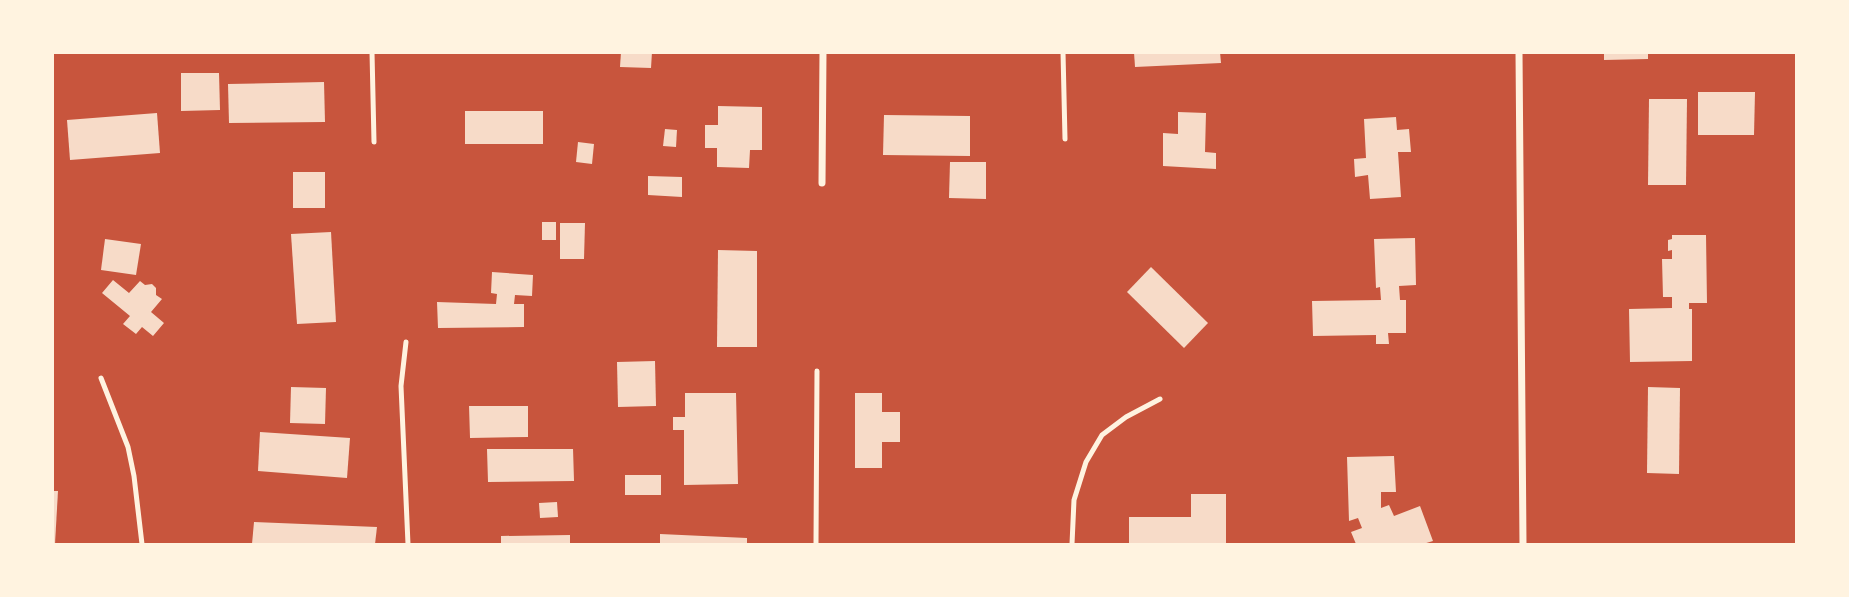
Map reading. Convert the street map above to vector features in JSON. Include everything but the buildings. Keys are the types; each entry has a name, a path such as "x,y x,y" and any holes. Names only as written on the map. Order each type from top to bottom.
{"street":[{"path":"822,183 823,52"},
{"path":"1520,52 1523,544"}],"lane":[{"path":"372,52 374,142"},
{"path":"1063,52 1065,139"},
{"path":"406,342 401,386 408,544"},
{"path":"816,544 817,372"},
{"path":"102,379 128,447 142,544"},
{"path":"1072,544 1074,500 1086,461 1102,435 1126,417 1160,399"}]}
